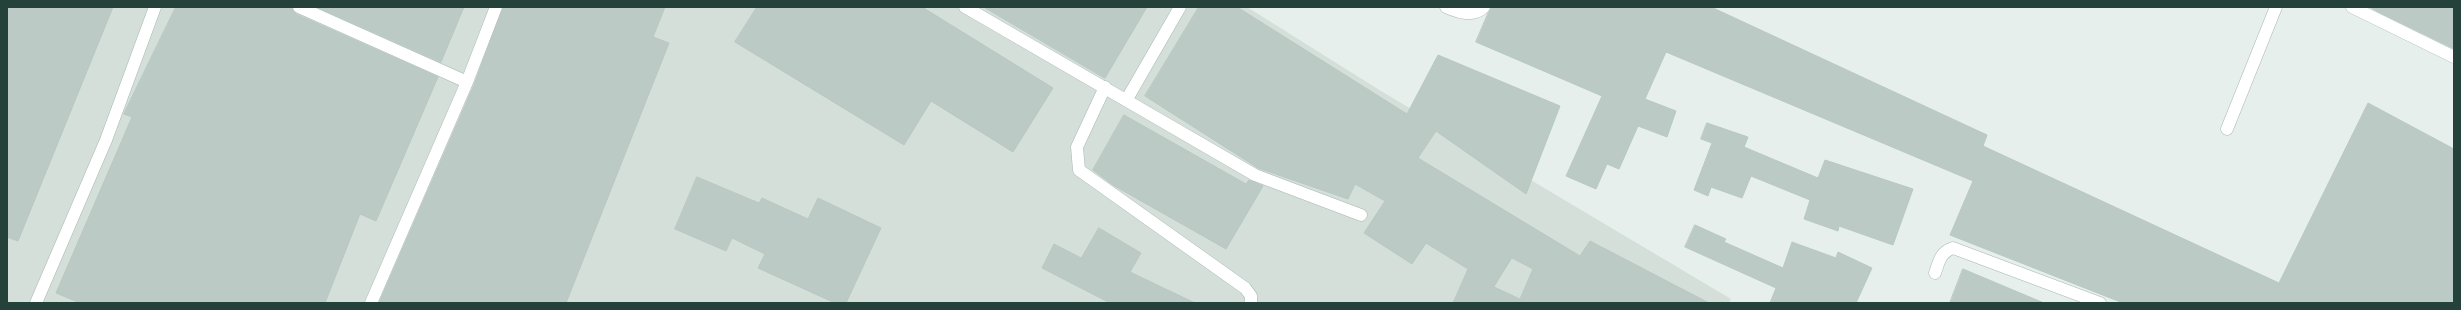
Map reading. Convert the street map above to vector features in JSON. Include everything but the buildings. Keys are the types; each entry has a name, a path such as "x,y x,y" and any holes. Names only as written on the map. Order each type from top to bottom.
{"lane":[{"path":"36,303 106,140 155,7"},
{"path":"299,7 467,82"},
{"path":"371,303 467,82 496,7"},
{"path":"965,7 1127,99 1255,175 1360,215"},
{"path":"1127,99 1180,7"},
{"path":"1446,7 1463,14 1481,10 1484,7"},
{"path":"2227,129 2276,7"},
{"path":"2352,7 2454,57"},
{"path":"1105,87 1077,147 1079,170 1245,288 1251,296 1251,303"},
{"path":"1935,273 1941,256 1946,250 1953,248 2100,303"}],"shaded area":[{"path":"7,7 1247,7 1381,91 1731,299 1729,303 7,303"}]}
